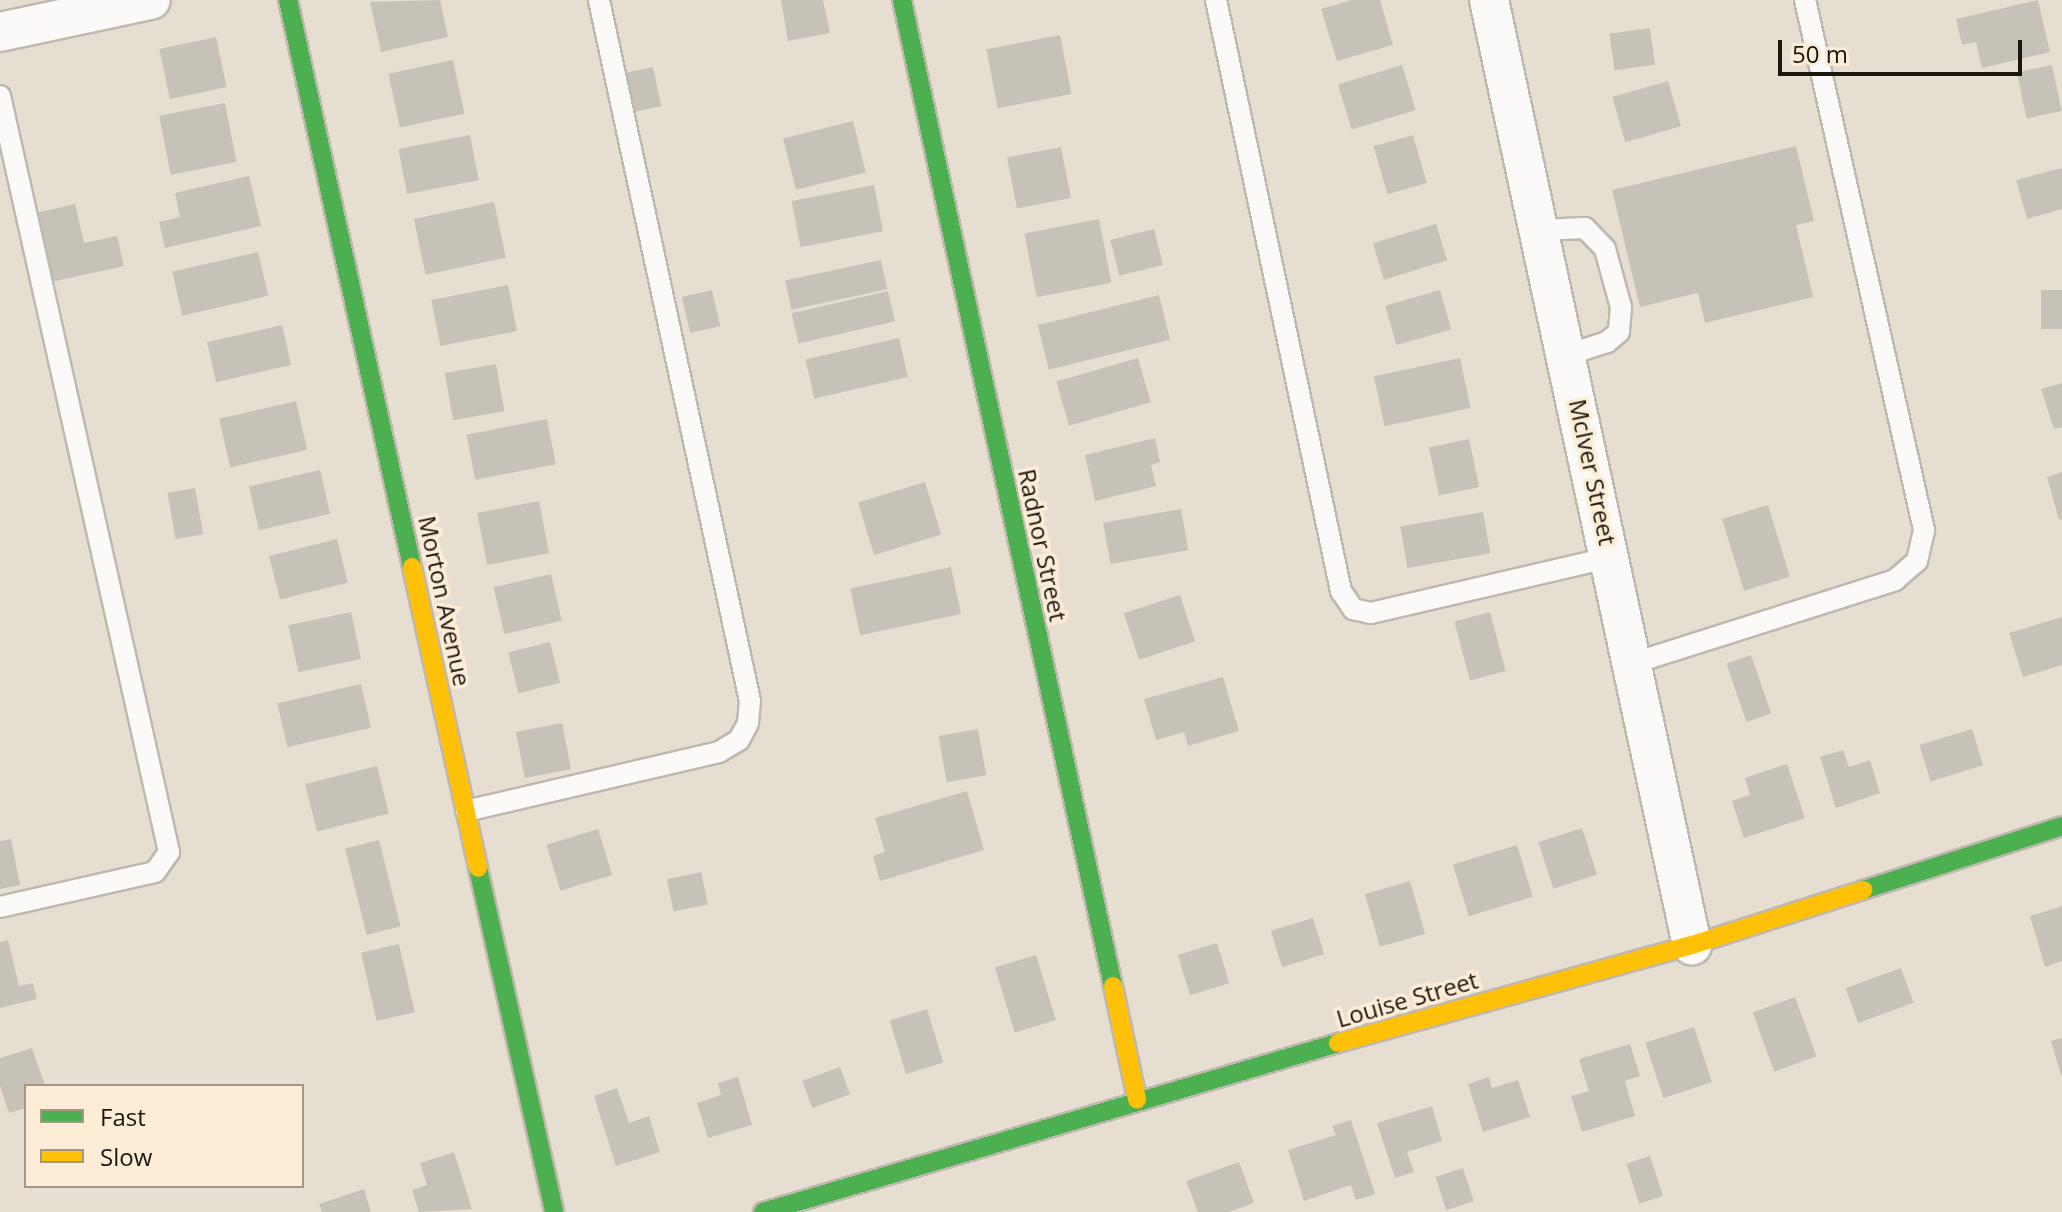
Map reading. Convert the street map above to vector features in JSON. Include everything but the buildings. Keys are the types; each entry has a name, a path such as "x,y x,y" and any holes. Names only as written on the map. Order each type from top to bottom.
{"street":[{"path":"0,32 151,0"},
{"name":"Morton Avenue","path":"288,0 554,1212"},
{"name":"Radnor Street","path":"902,0 1137,1099"},
{"name":"McIver Street","path":"1489,0 1634,663 1692,945"},
{"name":"Louise Street","path":"763,1212 1137,1099 1692,945 2062,826"}],"lane":[{"path":"466,811 719,752 739,740 748,723 747,686 599,0"},
{"path":"1216,0 1341,591 1353,609 1371,613 1611,557"},
{"path":"1634,663 1895,580 1917,561 1924,530 1805,0"},
{"path":"0,96 169,852 155,872 0,907"},
{"path":"1540,230 1585,228 1605,249 1621,307 1619,332 1607,342 1567,355"}],"traffic: fast":[{"path":"288,0 412,567"},
{"path":"902,0 1113,986"},
{"path":"1863,890 2062,826"},
{"path":"478,868 554,1212"},
{"path":"763,1212 1338,1043"}],"traffic: slow":[{"path":"412,567 478,868"},
{"path":"1338,1043 1692,945 1863,890"},
{"path":"1113,986 1137,1099"}]}
